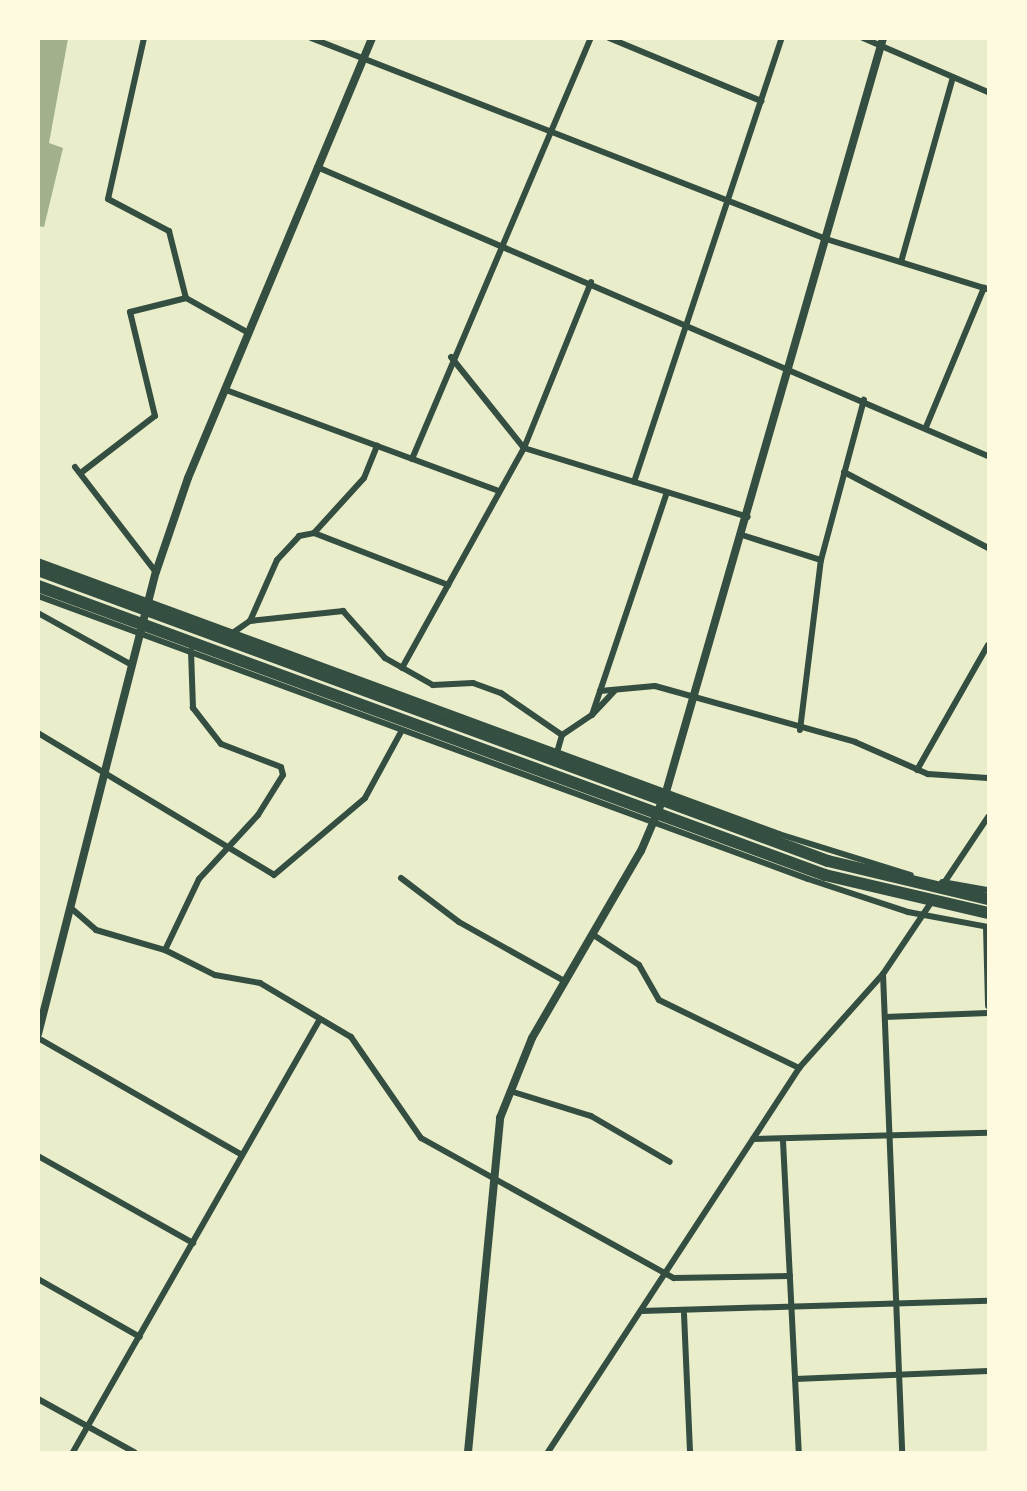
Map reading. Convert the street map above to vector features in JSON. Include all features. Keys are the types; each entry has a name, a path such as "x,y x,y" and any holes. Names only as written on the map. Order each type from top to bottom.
{"highway":[{"path":"38,570 828,861 989,899"},
{"path":"38,586 825,875 989,913"}],"street":[{"path":"144,38 108,199 169,231 186,298"},
{"path":"311,38 826,239 986,289 926,428"},
{"path":"242,1154 38,1036 138,632 156,572 249,333 372,38"},
{"path":"412,459 451,358 505,246 591,38"},
{"path":"609,38 761,101"},
{"path":"634,482 782,38"},
{"path":"863,38 882,42 989,92"},
{"path":"468,1452 500,1118 510,1091 565,981 654,823 666,792 748,517 788,367 882,42"},
{"path":"901,262 953,77"},
{"path":"317,167 687,321 989,456"},
{"path":"402,668 524,448 590,282"},
{"path":"82,472 155,416 130,312 186,298 249,333"},
{"path":"451,358 524,448 748,517"},
{"path":"226,390 499,491"},
{"path":"800,730 821,560 864,400"},
{"path":"314,533 364,478 377,446"},
{"path":"75,467 82,472 156,572"},
{"path":"844,472 989,548"},
{"path":"592,715 667,492"},
{"path":"250,621 276,561 299,536 314,533 448,585"},
{"path":"742,535 821,560"},
{"path":"38,561 832,852 944,883 989,890"},
{"path":"38,596 654,823 923,915 987,927 989,1006"},
{"path":"234,632 250,621 343,611 402,668 433,685 473,683 501,694 562,735"},
{"path":"38,613 130,664"},
{"path":"917,770 989,645"},
{"path":"165,950 199,879 227,845 258,815 283,775 281,766 221,744 192,708 191,652"},
{"path":"600,691 655,686 800,730 855,742 917,770 989,778"},
{"path":"557,752 562,735 592,715 614,691"},
{"path":"38,733 274,875 365,798 402,730"},
{"path":"548,1452 799,1068 883,974 989,817"},
{"path":"401,878 459,922 565,981"},
{"path":"71,908 91,927 165,950 215,975 260,983 360,1046 421,1138 674,1278 790,1276"},
{"path":"592,934 639,965 659,1000 799,1068"},
{"path":"883,974 902,1452"},
{"path":"885,1017 989,1013"},
{"path":"73,1452 319,1020"},
{"path":"510,1091 592,1116 670,1161"},
{"path":"753,1139 989,1133"},
{"path":"783,1140 799,1452"},
{"path":"38,1156 192,1243"},
{"path":"38,1279 140,1337"},
{"path":"640,1311 684,1314 989,1301"},
{"path":"684,1314 690,1452"},
{"path":"795,1379 989,1371"},
{"path":"38,1399 135,1452"}],"shaded area":[{"path":"39,38 68,39 49,143 63,148 44,227 38,226"}]}
